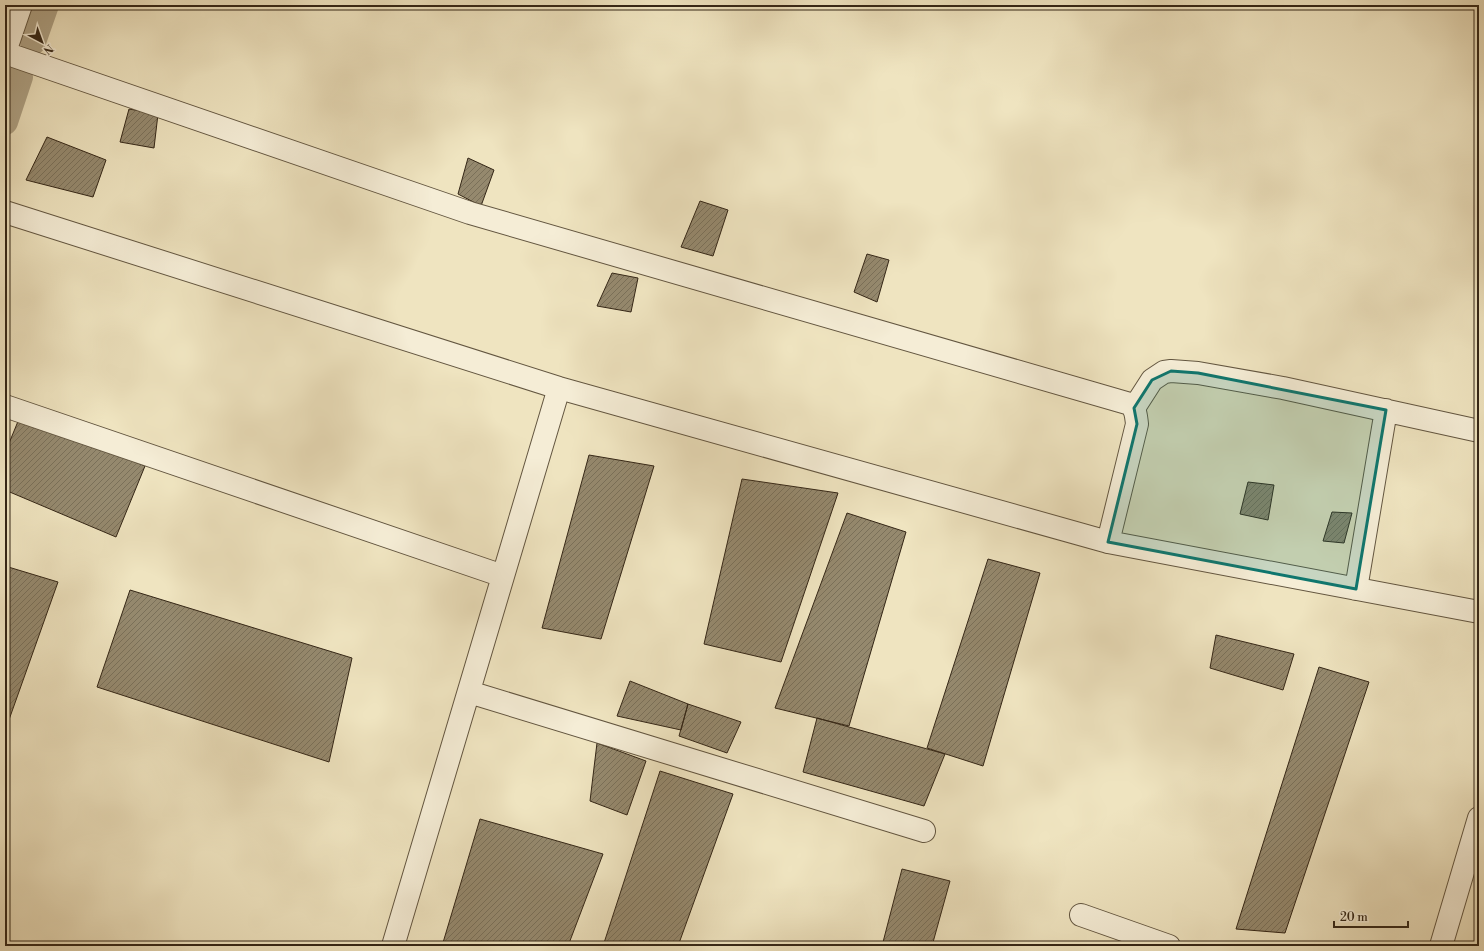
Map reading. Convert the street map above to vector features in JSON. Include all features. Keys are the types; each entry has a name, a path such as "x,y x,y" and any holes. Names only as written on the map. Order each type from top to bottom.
{"street":[{"path":"21,5 5,52 470,213 1130,404 1134,408 1137,424 1108,542"},
{"path":"5,212 559,388 1108,542 1479,612"},
{"path":"1134,408 1152,380 1158,375 1171,371 1198,373 1283,388 1479,431"},
{"path":"393,946 559,388"},
{"path":"5,406 503,576"},
{"path":"1356,589 1386,410"},
{"path":"469,692 924,831"},
{"path":"1441,946 1479,818"},
{"path":"1081,915 1169,946"}],"highlighted area":[{"path":"1171,371 1198,373 1386,410 1356,589 1108,542 1137,424 1134,408 1152,380"}],"building":[{"path":"129,109 158,114 154,148 120,142"},
{"path":"47,137 106,160 93,197 26,180"},
{"path":"468,158 494,170 481,206 458,194"},
{"path":"700,201 728,210 713,256 681,247"},
{"path":"867,254 889,260 877,302 854,292"},
{"path":"612,273 638,278 631,312 597,306"},
{"path":"21,414 145,466 116,537 5,490 5,453"},
{"path":"589,455 654,466 601,639 542,628"},
{"path":"742,479 838,493 781,662 704,644"},
{"path":"1248,482 1274,485 1268,520 1240,514"},
{"path":"1332,512 1352,513 1344,543 1323,541"},
{"path":"847,513 906,532 849,726 775,708"},
{"path":"988,559 1040,573 983,766 927,748"},
{"path":"5,566 58,582 5,731"},
{"path":"130,590 352,658 329,762 97,687"},
{"path":"1216,635 1294,654 1283,690 1210,668"},
{"path":"1319,667 1369,682 1285,933 1236,929"},
{"path":"630,681 688,704 681,730 617,716"},
{"path":"688,704 741,722 727,753 679,736"},
{"path":"817,718 945,754 924,806 803,772"},
{"path":"597,743 646,761 627,815 590,801"},
{"path":"660,771 733,794 678,946 603,946"},
{"path":"480,819 603,854 568,946 442,946"},
{"path":"902,869 950,881 932,946 882,946"}],"waterway":[{"path":"33,42 46,5"},
{"path":"5,122 20,77"}]}
